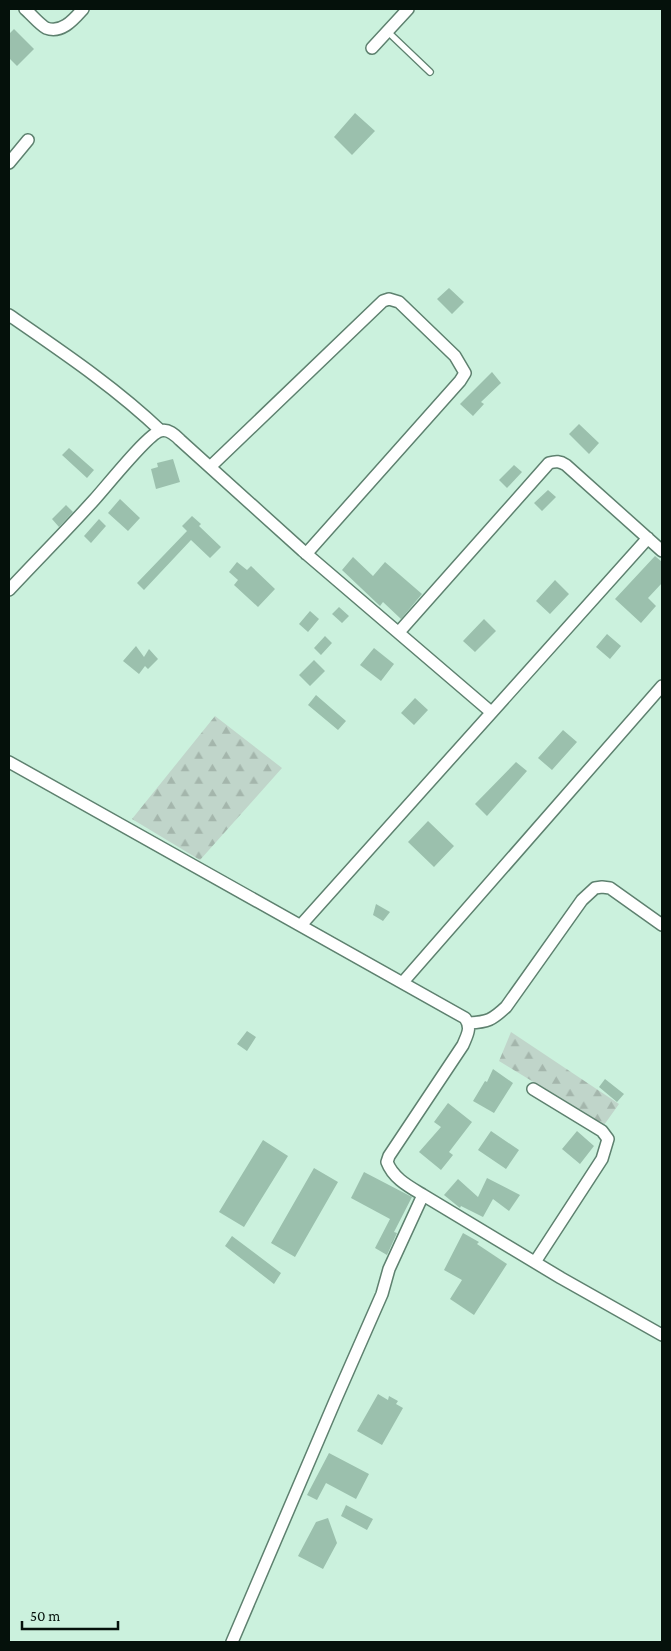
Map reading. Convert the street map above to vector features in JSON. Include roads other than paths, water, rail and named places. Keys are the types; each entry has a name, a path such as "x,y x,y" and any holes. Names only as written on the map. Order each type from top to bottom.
{"street":[{"path":"25,9 46,28 57,29 70,23 82,9"},
{"path":"372,48 408,9"},
{"path":"9,163 28,140"},
{"path":"210,467 383,301 389,299 400,302 455,356 464,372 460,381 412,437 306,554"},
{"path":"9,314 114,391 161,430 172,433 306,554 490,712"},
{"path":"9,590 144,444 161,430"},
{"path":"398,632 549,463 557,461 566,465 662,551"},
{"path":"301,925 648,538"},
{"path":"404,982 662,686"},
{"path":"9,762 466,1018 469,1023 469,1030 463,1045 394,1148 387,1162 390,1171 422,1195 662,1335"},
{"path":"469,1023 485,1022 495,1017 506,1007 578,905 595,888 610,888 662,925"},
{"path":"533,1089 602,1132 608,1139 602,1159 535,1262"},
{"path":"232,1642 382,1294 389,1269 422,1195"}],"lane":[{"path":"387,31 430,72"}]}
